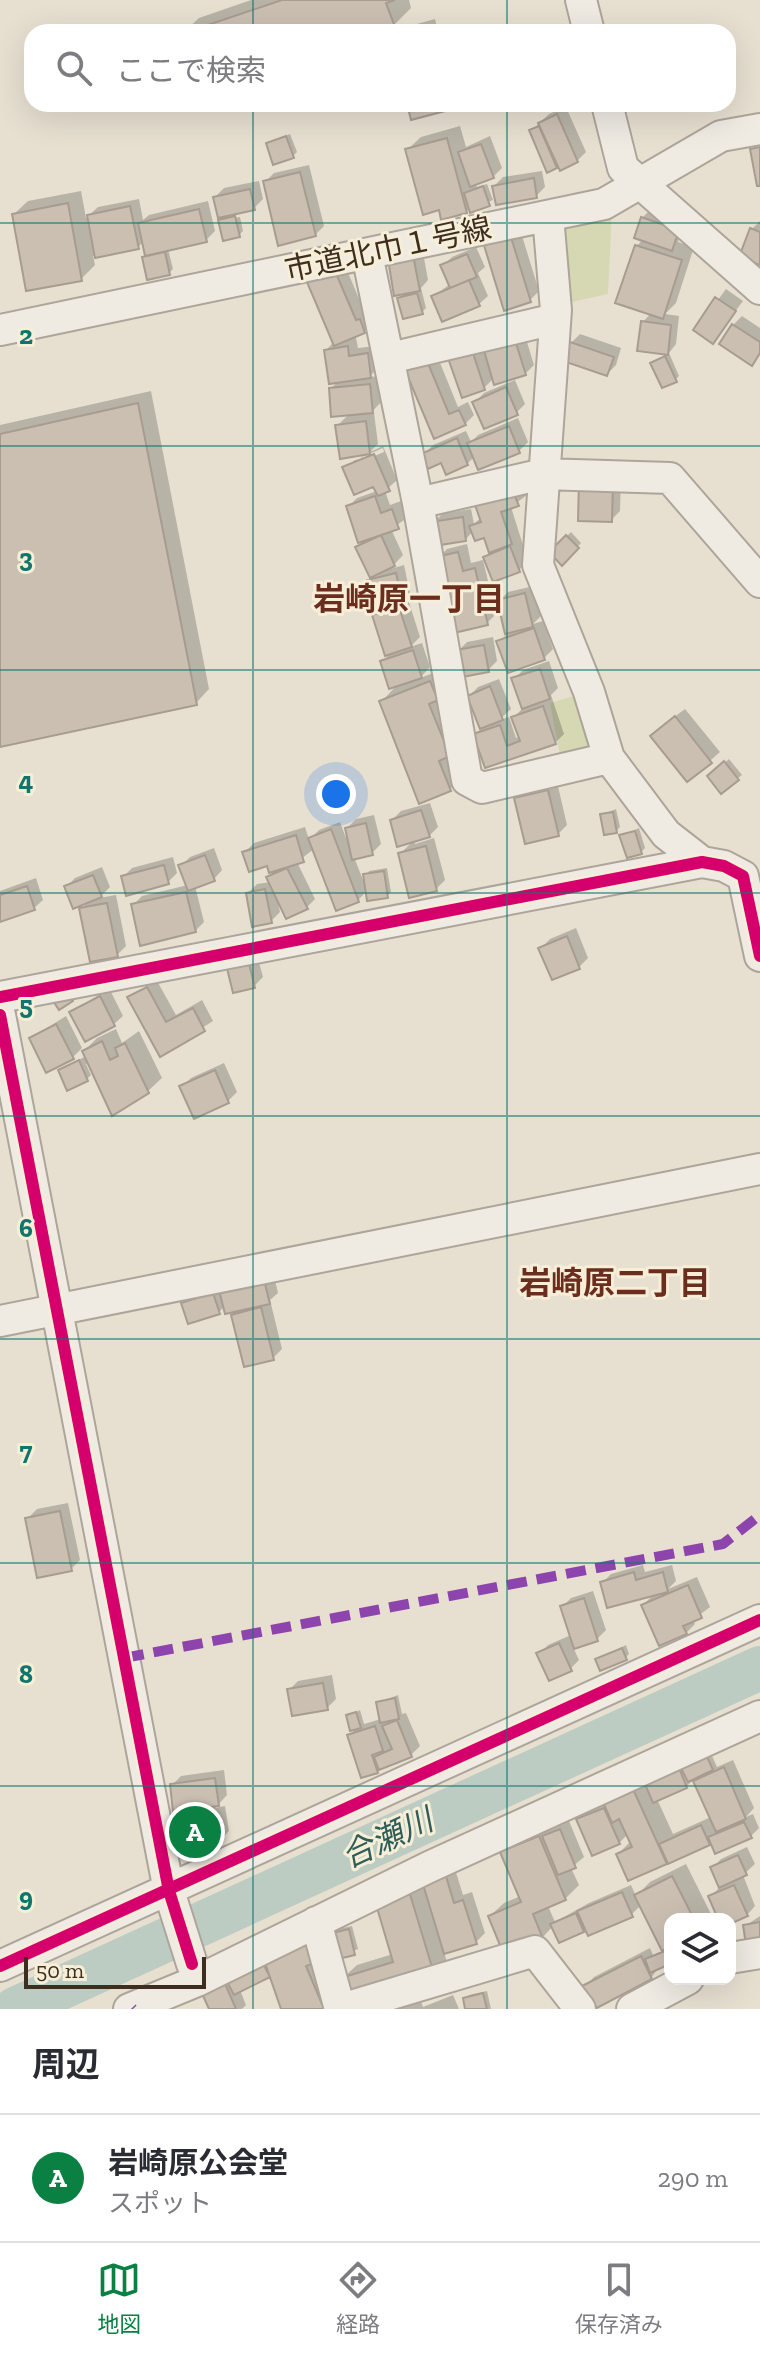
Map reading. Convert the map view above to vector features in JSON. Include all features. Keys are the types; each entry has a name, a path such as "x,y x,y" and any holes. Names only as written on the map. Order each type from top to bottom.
{"street":[{"path":"581,0 587,24"},
{"path":"609,112 623,168 760,289"},
{"name":"市道北巾１号線","path":"0,330 604,204 637,182 721,136 760,129"},
{"path":"548,216 555,319 538,565 589,692 609,758 666,834 702,862"},
{"path":"367,254 418,503 467,780 482,788 609,758"},
{"path":"390,358 555,319"},
{"path":"418,503 543,474 670,478 760,582"},
{"path":"0,997 702,862 724,866 743,876 760,956"},
{"path":"0,1015 169,1891 192,1964"},
{"path":"0,1321 760,1169"},
{"path":"0,1966 760,1620"},
{"path":"129,2009 197,1981 316,1922 760,1716"},
{"path":"316,1922 340,2009 535,1951 580,2009"},
{"path":"736,1957 760,1953"},
{"path":"632,2009 677,1985"}],"green space":[{"path":"612,210 608,294 563,304 557,222"},
{"path":"584,693 602,752 562,767 550,703"}],"building":[{"path":"282,0 395,0 386,3 394,24 211,24"},
{"path":"409,112 442,112 411,120"},
{"path":"557,114 578,162 560,171 538,123"},
{"path":"539,126 557,168 547,173 529,130"},
{"path":"286,136 294,158 273,165 266,143"},
{"path":"447,138 467,213 441,220 439,210 423,215 405,149"},
{"path":"481,144 494,178 470,187 458,152"},
{"path":"760,147 760,186 757,186 750,149"},
{"path":"300,172 316,236 278,246 263,181"},
{"path":"534,178 537,198 496,205 492,186"},
{"path":"483,186 490,206 470,213 464,193"},
{"path":"250,189 255,210 218,218 213,197"},
{"path":"68,203 82,281 26,291 12,214"},
{"path":"130,206 139,249 95,258 87,215"},
{"path":"199,209 207,242 145,256 138,223"},
{"path":"235,216 240,237 223,241 218,220"},
{"path":"641,217 679,230 672,251 634,238"},
{"path":"750,228 760,232 760,265 739,257"},
{"path":"510,234 531,302 504,311 483,242"},
{"path":"635,245 682,260 663,319 615,303"},
{"path":"165,252 170,275 147,280 142,257"},
{"path":"467,254 477,277 450,288 440,265"},
{"path":"413,255 420,291 394,296 388,259"},
{"path":"332,264 356,320 360,319 365,333 334,346 304,275"},
{"path":"469,280 480,306 442,322 431,296"},
{"path":"417,293 423,314 403,319 397,298"},
{"path":"715,297 736,311 713,344 693,330"},
{"path":"641,321 671,325 668,355 637,351"},
{"path":"732,324 760,342 760,353 752,366 719,344"},
{"path":"514,337 526,375 494,385 483,347"},
{"path":"570,342 614,357 607,376 563,361"},
{"path":"348,346 349,356 368,353 371,378 329,384 324,350"},
{"path":"472,350 485,390 462,398 448,358"},
{"path":"665,356 677,382 662,388 650,363"},
{"path":"427,361 449,414 459,410 466,425 434,439 405,370"},
{"path":"370,384 373,413 331,417 329,388"},
{"path":"506,387 518,415 484,429 472,402"},
{"path":"138,403 197,705 0,747 0,434"},
{"path":"366,421 370,454 340,459 335,425"},
{"path":"509,426 520,453 478,470 467,443"},
{"path":"457,438 468,465 446,475 441,463 428,469 421,454"},
{"path":"374,454 390,491 378,496 373,487 354,495 342,467"},
{"path":"579,480 613,481 612,522 578,521"},
{"path":"512,489 519,506 501,512 512,544 489,553 484,538 475,541 469,526 481,522 474,502"},
{"path":"375,496 381,513 392,509 399,529 358,543 346,506"},
{"path":"463,517 466,541 434,546 431,522"},
{"path":"381,535 395,566 370,578 355,547"},
{"path":"566,535 579,548 562,566 549,552"},
{"path":"510,546 520,572 493,582 483,557"},
{"path":"458,552 463,571 475,568 488,625 454,633 436,557"},
{"path":"396,573 403,604 373,610 367,580"},
{"path":"525,593 533,627 505,634 497,600"},
{"path":"399,607 412,647 385,656 372,615"},
{"path":"534,628 545,660 508,673 496,641"},
{"path":"484,645 489,672 462,677 456,650"},
{"path":"413,650 422,678 389,689 380,661"},
{"path":"540,669 550,699 522,709 511,678"},
{"path":"430,681 438,700 429,704 450,756 439,761 451,791 419,804 379,701"},
{"path":"490,686 503,720 480,729 467,696"},
{"path":"543,706 556,744 485,768 473,734 500,725 507,746 520,741 511,717"},
{"path":"675,716 712,763 687,782 650,736"},
{"path":"724,761 739,780 721,794 707,776"},
{"path":"548,790 559,836 525,844 514,798"},
{"path":"421,810 430,837 397,847 390,820"},
{"path":"613,812 617,833 604,835 600,814"},
{"path":"366,823 373,855 352,860 345,828"},
{"path":"331,829 359,902 336,911 308,838"},
{"path":"635,831 642,854 627,858 619,835"},
{"path":"296,835 304,862 269,873 267,866 249,872 242,852"},
{"path":"426,846 437,891 409,898 398,853"},
{"path":"205,855 215,881 188,891 178,865"},
{"path":"164,865 169,884 126,896 121,876"},
{"path":"287,868 308,909 286,919 266,877"},
{"path":"384,871 388,898 367,901 363,874"},
{"path":"93,875 102,897 73,909 64,886"},
{"path":"27,886 35,910 0,922 0,895"},
{"path":"265,889 272,923 252,927 246,893"},
{"path":"186,892 196,932 140,946 131,904"},
{"path":"107,903 118,957 90,962 79,908"},
{"path":"567,936 580,969 552,980 538,948"},
{"path":"247,955 255,988 233,993 225,960"},
{"path":"64,987 73,1001 59,1010 50,996"},
{"path":"147,987 166,1022 193,1008 205,1031 160,1057 127,997"},
{"path":"100,996 115,1026 85,1042 69,1012"},
{"path":"56,1024 74,1059 46,1073 29,1038"},
{"path":"102,1041 110,1060 118,1056 115,1048 125,1043 149,1093 112,1116 82,1051"},
{"path":"79,1060 88,1081 67,1091 58,1070"},
{"path":"215,1070 229,1103 194,1119 179,1086"},
{"path":"264,1280 270,1304 225,1314 219,1290"},
{"path":"213,1293 220,1314 188,1324 181,1303"},
{"path":"261,1307 274,1360 244,1367 231,1315"},
{"path":"60,1511 72,1571 37,1578 25,1518"},
{"path":"634,1572 636,1580 663,1572 668,1592 607,1608 600,1582"},
{"path":"688,1585 702,1618 683,1626 687,1634 659,1646 641,1605"},
{"path":"584,1598 598,1641 574,1649 560,1606"},
{"path":"559,1643 572,1671 549,1681 536,1653"},
{"path":"622,1648 627,1660 600,1671 595,1659"},
{"path":"323,1683 328,1710 292,1716 287,1689"},
{"path":"395,1698 399,1719 380,1723 376,1702"},
{"path":"356,1712 361,1728 350,1731 346,1715"},
{"path":"397,1720 412,1757 379,1770 374,1757 392,1749 382,1726"},
{"path":"375,1726 383,1751 372,1755 378,1773 361,1778 347,1735"},
{"path":"704,1750 713,1770 688,1782 678,1762"},
{"path":"677,1763 687,1788 653,1803 642,1777"},
{"path":"724,1767 746,1819 716,1832 693,1781"},
{"path":"215,1778 219,1806 173,1812 170,1784"},
{"path":"633,1789 667,1864 628,1881 616,1854 632,1847 619,1819 612,1823 603,1802"},
{"path":"604,1808 620,1844 592,1856 576,1819"},
{"path":"216,1814 221,1842 174,1850 170,1822"},
{"path":"744,1822 752,1838 715,1854 708,1837"},
{"path":"701,1825 710,1845 668,1864 659,1844"},
{"path":"560,1829 576,1868 558,1875 542,1836"},
{"path":"539,1836 566,1900 533,1914 543,1939 504,1955 488,1916 521,1902 500,1852"},
{"path":"738,1855 747,1875 719,1888 710,1867"},
{"path":"445,1873 454,1903 463,1900 477,1944 444,1954 422,1881"},
{"path":"672,1876 691,1913 664,1913 662,1951 634,1895"},
{"path":"734,1885 748,1916 736,1921 736,1913 715,1913 708,1896"},
{"path":"409,1891 435,1977 348,2003 341,1978 393,1962 375,1901"},
{"path":"622,1892 633,1917 588,1936 577,1911"},
{"path":"576,1913 584,1932 559,1943 550,1924"},
{"path":"760,1922 760,1943 746,1945 743,1925"},
{"path":"349,1929 355,1955 334,1960 328,1934"},
{"path":"310,1938 320,1961 306,1966 324,2009 281,2009 263,1957"},
{"path":"664,1951 664,1967 650,1973 645,1959"},
{"path":"259,1956 270,1977 234,1995 223,1974"},
{"path":"641,1956 652,1979 595,2009 582,1986"},
{"path":"223,1979 236,2009 209,2009 200,1989"},
{"path":"483,1993 487,2009 465,2009 463,1998"}],"waterway":[{"name":"合瀬川","path":"15,2009 760,1668"}],"marked path":[{"path":"124,1658 723,1544 760,1515"}],"cycle path":[{"path":"0,997 702,862 724,866 743,876 760,956"},
{"path":"0,1015 169,1891 192,1964"},
{"path":"0,1966 760,1620"}],"place":[{"name":"岩崎原公会堂","path":"195,1832"}],"district":[{"name":"岩崎原一丁目","path":"409,599"},
{"name":"岩崎原二丁目","path":"615,1283"}]}
